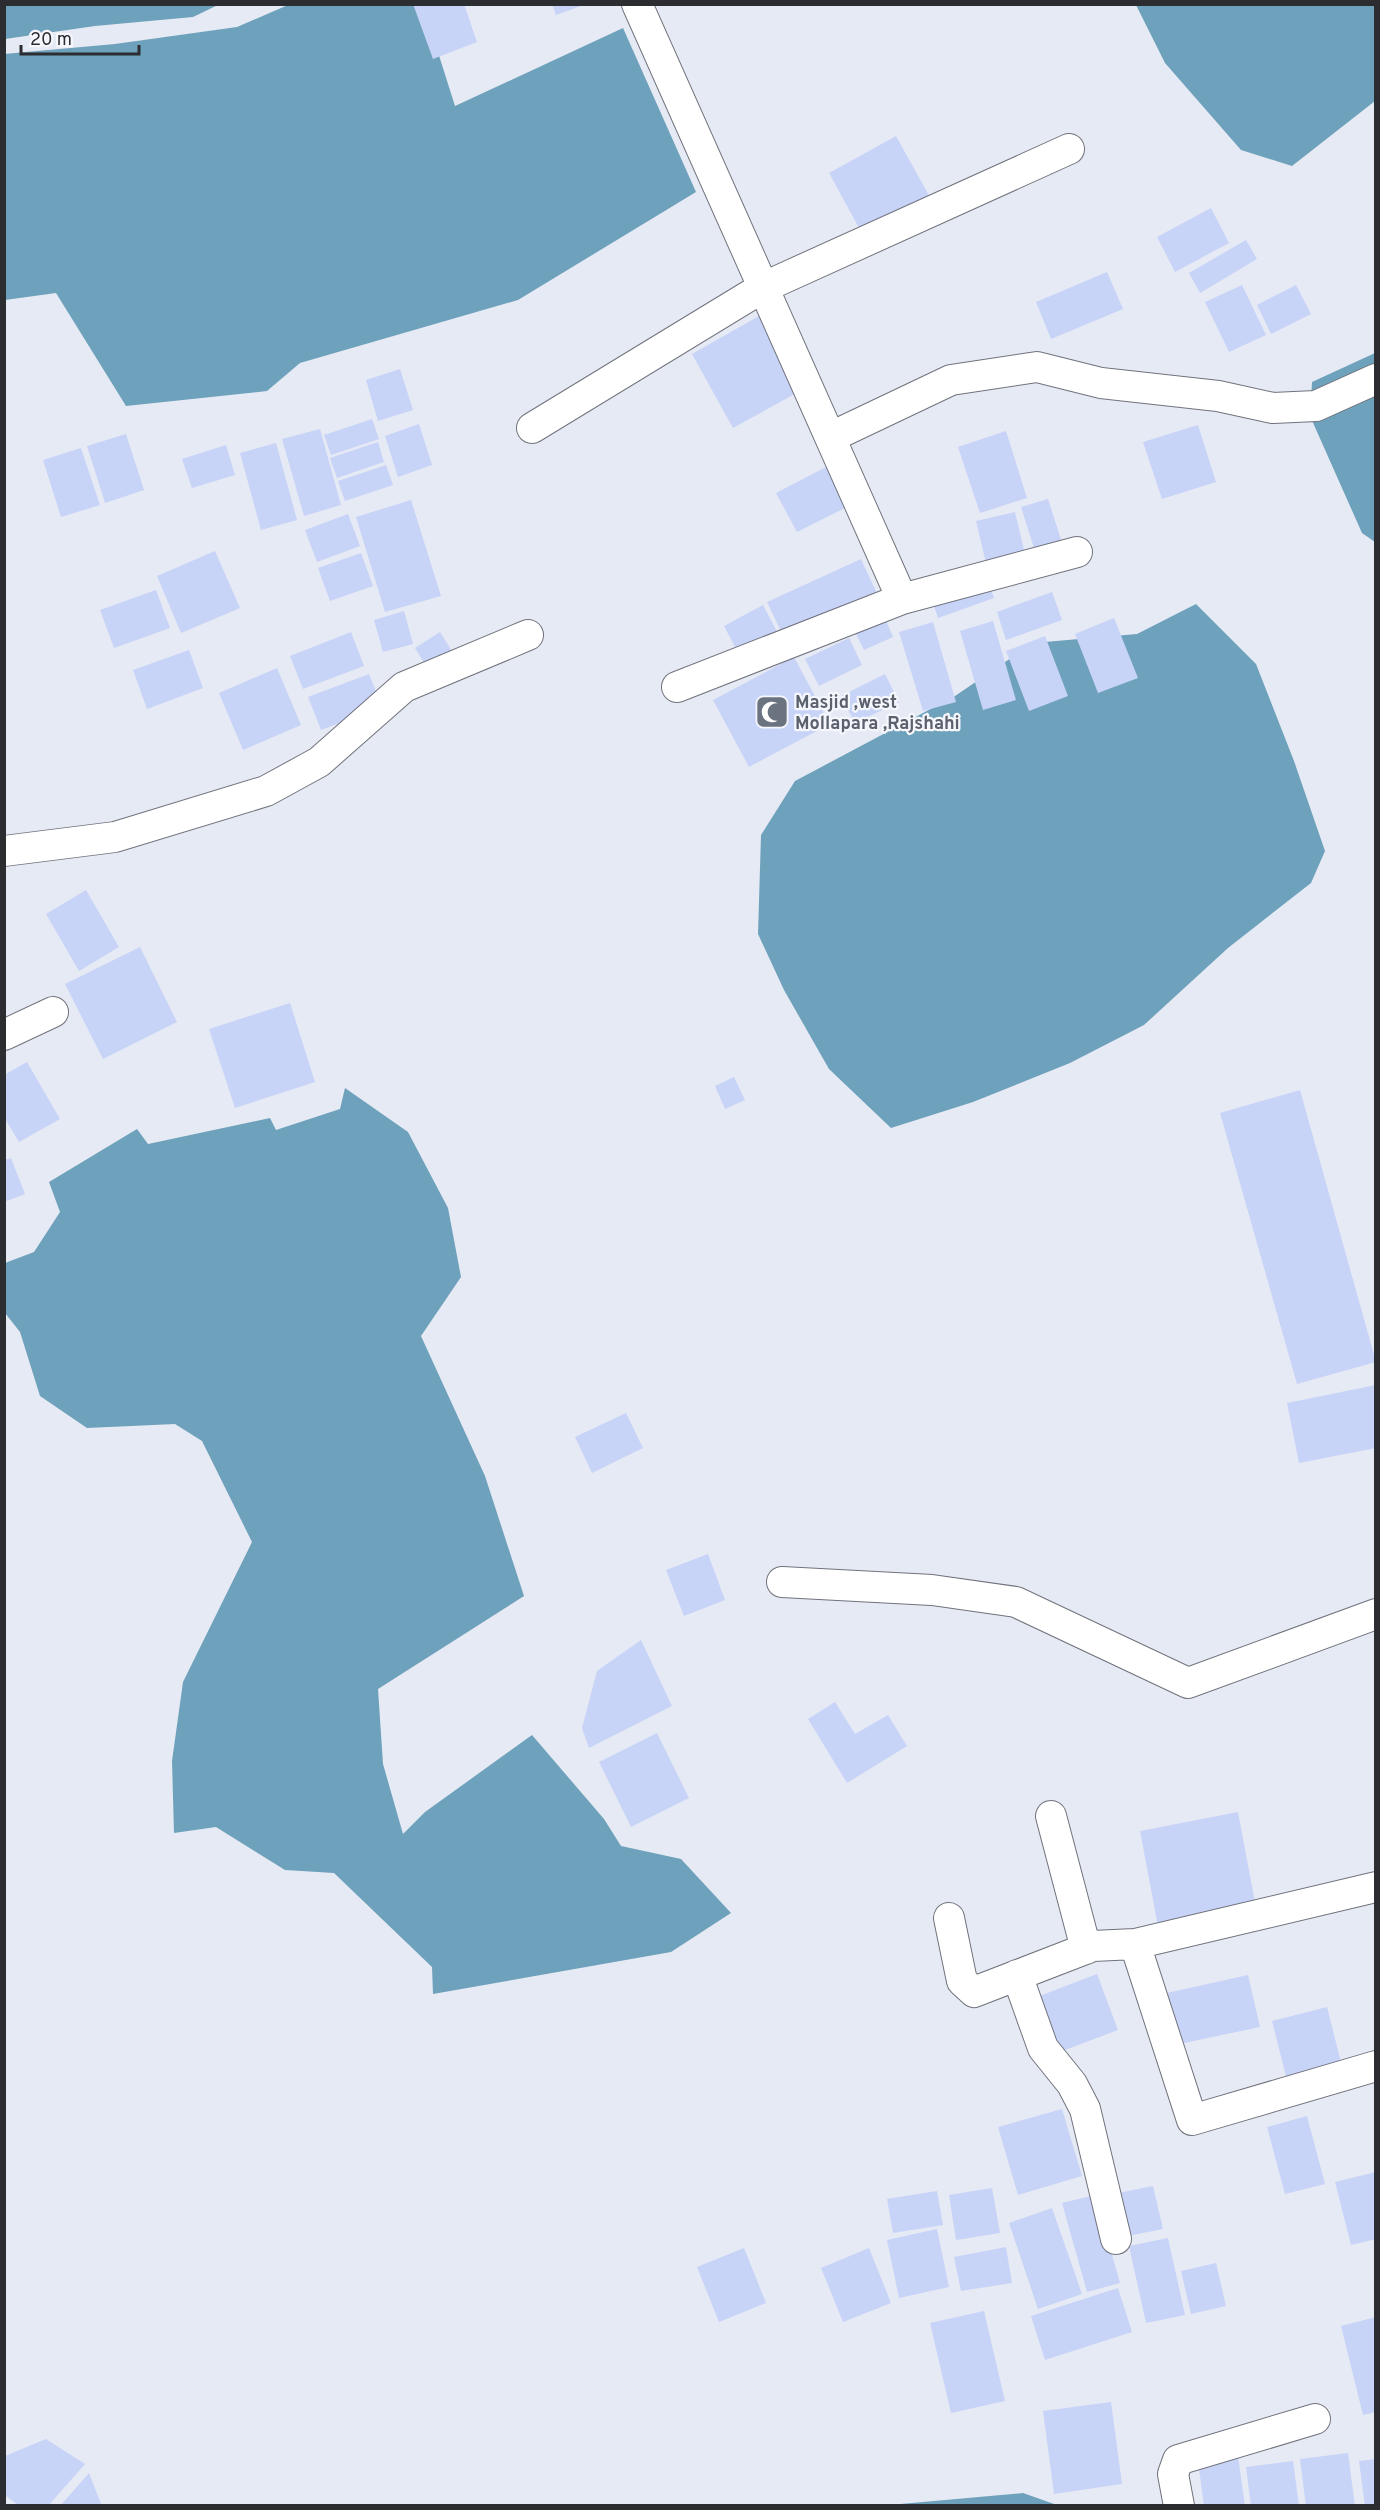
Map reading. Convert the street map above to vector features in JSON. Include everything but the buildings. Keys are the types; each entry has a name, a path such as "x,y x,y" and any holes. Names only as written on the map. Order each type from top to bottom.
{"street":[{"path":"637,4 902,598"},
{"path":"532,428 762,288 1069,149"},
{"path":"831,437 951,380 1037,367 1101,383 1218,396 1273,408 1316,406 1376,379"},
{"path":"677,687 902,598 1077,552"},
{"path":"4,851 115,837 266,791 319,762 404,687 528,635"},
{"path":"4,1035 53,1012"},
{"path":"782,1582 932,1590 1016,1602 1188,1683 1376,1614"},
{"path":"1051,1816 1086,1949"},
{"path":"949,1918 962,1981 974,1992 1092,1946 1135,1944 1376,1887"},
{"path":"1135,1944 1192,2120 1376,2066"},
{"path":"1017,1975 1043,2048 1072,2084 1085,2109 1116,2239"},
{"path":"1179,2505 1173,2474 1178,2460 1315,2419"}],"water":[{"path":"4,5 218,5 193,17 95,26 5,39"},
{"path":"288,5 423,5 455,106 623,28 696,192 518,300 300,363 267,391 126,406 56,293 5,300 4,54 115,44 237,27"},
{"path":"1136,5 1375,5 1375,101 1292,166 1241,150 1165,63"},
{"path":"1375,353 1375,542 1362,533 1310,416 1312,382"},
{"path":"1196,604 1256,664 1294,761 1325,851 1311,883 1228,948 1144,1025 1070,1063 973,1102 891,1128 829,1069 784,990 758,934 761,835 795,781 955,696 1033,643 1137,634"},
{"path":"345,1088 408,1132 448,1208 461,1277 421,1336 485,1476 524,1596 378,1689 383,1764 403,1834 425,1812 532,1735 604,1819 621,1846 681,1859 731,1913 671,1952 433,1994 432,1967 334,1873 285,1870 216,1827 174,1833 172,1761 183,1682 252,1542 202,1441 175,1424 87,1428 40,1396 20,1332 5,1313 5,1263 34,1252 60,1212 49,1182 137,1129 148,1144 270,1118 276,1130 340,1109"},
{"path":"1023,2493 1057,2505 889,2505"}],"place":[{"name":"Masjid ,west Mollapara ,Rajshahi","path":"772,712"}]}
